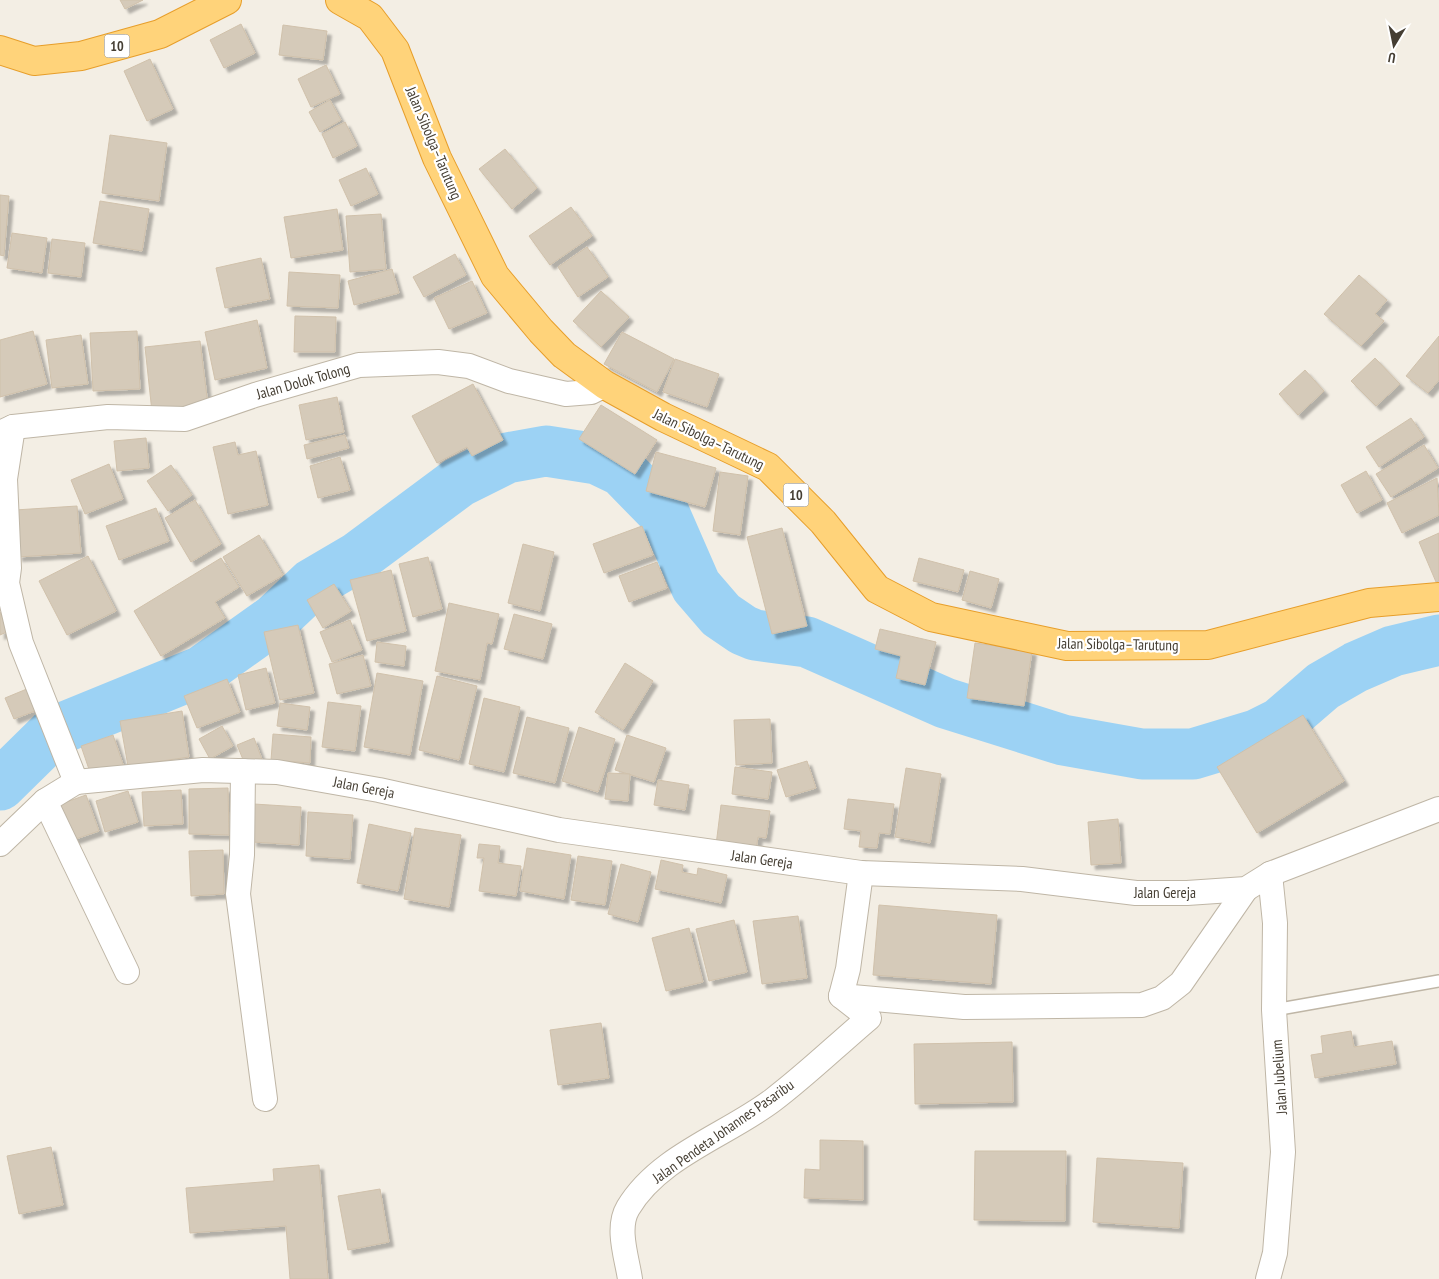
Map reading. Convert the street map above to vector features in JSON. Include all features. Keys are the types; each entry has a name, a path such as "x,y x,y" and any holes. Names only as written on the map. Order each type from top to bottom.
{"highway":[{"name":"10","path":"0,50 34,61 81,56 160,34 227,0"},
{"name":"Jalan Sibolga–Tarutung","path":"340,0 370,16 396,50 436,158 495,276 541,331 564,355 605,384 663,417 768,467 823,522 877,589 932,617 1066,646 1208,645 1369,603 1439,597"}],"street":[{"name":"Jalan Dolok Tolong","path":"7,430 108,417 185,419 255,395 359,365 438,362 469,366 509,381 566,394 591,392 605,384"},
{"path":"0,844 73,775 21,643 4,582 9,568 5,479 7,430"},
{"name":"Jalan Gereja","path":"73,775 203,770 277,772 379,790 559,830 861,873 1022,879 1136,893 1187,893 1246,889 1270,874 1439,809"},
{"path":"243,771 242,855 238,894 265,1099"},
{"path":"45,801 127,972"},
{"path":"861,873 848,969 841,996 932,1002 964,1007 1142,1005 1162,998 1181,983 1246,889"},
{"name":"Jalan Jubelium","path":"1268,1279 1275,1253 1283,1152 1274,1010 1275,923 1270,874"},
{"name":"Jalan Pendeta Johannes Pasaribu","path":"630,1279 622,1230 627,1210 644,1188 671,1165 773,1100 869,1018 841,996"}],"lane":[{"path":"1274,1010 1439,981"}],"building":[{"path":"120,0 143,0 125,9"},
{"path":"241,24 255,53 224,68 210,40"},
{"path":"283,25 327,31 323,60 279,55"},
{"path":"150,59 173,109 147,121 124,71"},
{"path":"326,65 340,94 311,107 298,79"},
{"path":"330,100 341,120 320,132 309,112"},
{"path":"345,122 357,146 333,158 322,134"},
{"path":"110,135 167,143 159,201 102,193"},
{"path":"505,149 537,188 512,209 479,169"},
{"path":"366,168 378,194 351,206 339,180"},
{"path":"0,195 9,196 4,256 0,255"},
{"path":"100,201 149,209 142,251 93,243"},
{"path":"571,207 592,236 550,265 529,236"},
{"path":"337,209 343,250 291,258 284,217"},
{"path":"381,214 386,269 350,272 346,216"},
{"path":"12,233 47,238 42,273 7,268"},
{"path":"52,239 85,243 81,277 48,273"},
{"path":"587,247 608,277 578,297 558,267"},
{"path":"455,254 466,275 424,297 413,277"},
{"path":"261,258 270,299 225,308 216,268"},
{"path":"392,269 399,293 354,305 348,281"},
{"path":"289,272 340,275 338,308 287,306"},
{"path":"1359,275 1387,300 1375,314 1384,321 1361,346 1324,314"},
{"path":"472,281 487,313 449,329 434,298"},
{"path":"601,291 629,317 601,347 573,321"},
{"path":"295,316 336,317 335,352 294,352"},
{"path":"257,320 267,368 215,380 205,332"},
{"path":"33,331 47,384 0,397 0,340"},
{"path":"137,331 140,389 93,391 90,333"},
{"path":"622,332 674,359 657,392 604,364"},
{"path":"81,335 88,384 52,388 46,340"},
{"path":"1439,336 1439,380 1428,393 1406,376"},
{"path":"200,341 208,405 152,412 145,347"},
{"path":"1375,358 1400,384 1376,406 1351,381"},
{"path":"675,359 719,374 707,407 663,392"},
{"path":"1305,370 1324,391 1298,415 1279,394"},
{"path":"473,384 503,440 472,456 467,447 437,463 412,416"},
{"path":"337,397 344,432 306,440 299,405"},
{"path":"601,405 657,440 635,474 579,439"},
{"path":"1411,418 1424,437 1379,467 1366,447"},
{"path":"345,435 349,448 307,459 304,445"},
{"path":"146,438 149,468 117,471 114,441"},
{"path":"235,442 238,455 256,451 268,505 228,514 213,447"},
{"path":"1424,445 1438,468 1391,497 1376,474"},
{"path":"656,452 716,468 705,507 646,491"},
{"path":"340,457 350,490 318,498 310,466"},
{"path":"109,464 123,499 85,514 71,480"},
{"path":"171,465 192,495 168,511 147,481"},
{"path":"1366,471 1382,500 1357,513 1341,485"},
{"path":"720,472 748,476 740,535 713,531"},
{"path":"1437,478 1439,515 1402,533 1387,503"},
{"path":"195,500 221,544 191,562 165,518"},
{"path":"77,506 81,553 18,557 15,510"},
{"path":"156,508 169,541 119,560 106,526"},
{"path":"642,526 653,555 604,573 593,544"},
{"path":"782,528 807,626 772,634 747,537"},
{"path":"1439,533 1439,581 1436,582 1419,542"},
{"path":"259,535 283,575 247,596 223,557"},
{"path":"523,544 554,552 540,611 508,603"},
{"path":"88,556 116,611 67,635 39,581"},
{"path":"428,557 442,609 413,617 399,564"},
{"path":"221,558 239,587 215,602 225,618 161,656 134,611"},
{"path":"919,558 964,570 958,592 913,581"},
{"path":"657,562 667,588 629,602 619,576"},
{"path":"391,570 406,631 367,641 350,580"},
{"path":"970,571 999,579 991,608 962,600"},
{"path":"334,584 351,611 323,628 307,600"},
{"path":"449,603 499,614 492,644 487,643 480,680 435,671"},
{"path":"0,612 9,631 0,635"},
{"path":"514,614 552,624 543,659 504,649"},
{"path":"350,620 362,650 332,662 320,632"},
{"path":"298,625 314,693 280,700 264,632"},
{"path":"880,629 936,642 925,685 896,678 901,656 875,649"},
{"path":"377,642 406,646 404,666 375,662"},
{"path":"975,643 1032,651 1024,706 967,698"},
{"path":"363,655 371,686 337,694 329,664"},
{"path":"625,663 653,681 623,730 595,712"},
{"path":"266,668 275,703 246,710 238,675"},
{"path":"377,673 423,681 410,755 364,747"},
{"path":"437,676 477,686 459,760 419,750"},
{"path":"227,679 240,712 197,728 184,696"},
{"path":"34,686 43,708 14,719 5,698"},
{"path":"484,698 520,707 504,772 469,764"},
{"path":"328,702 361,706 355,751 322,747"},
{"path":"280,703 310,707 307,730 277,726"},
{"path":"182,711 189,757 128,766 120,721"},
{"path":"1303,715 1344,781 1257,833 1217,767"},
{"path":"527,717 569,728 555,783 513,773"},
{"path":"770,719 772,763 736,765 734,720"},
{"path":"222,726 233,746 210,759 199,739"},
{"path":"579,727 615,739 598,792 562,781"},
{"path":"273,734 311,737 310,763 271,760"},
{"path":"113,735 124,767 92,778 81,746"},
{"path":"627,735 666,748 654,782 615,770"},
{"path":"254,738 263,762 247,769 237,745"},
{"path":"807,761 816,788 786,797 777,770"},
{"path":"735,767 772,772 768,799 732,794"},
{"path":"906,768 941,774 930,843 895,837"},
{"path":"608,773 630,774 628,801 605,799"},
{"path":"658,780 689,785 685,810 654,805"},
{"path":"228,788 229,835 189,834 189,789"},
{"path":"181,790 183,824 144,826 142,792"},
{"path":"128,791 138,822 105,832 96,801"},
{"path":"86,795 99,831 67,842 55,806"},
{"path":"848,799 894,804 890,834 879,833 877,848 859,847 861,831 844,829"},
{"path":"254,804 301,807 299,845 252,842"},
{"path":"721,805 770,811 766,838 758,837 756,850 716,845"},
{"path":"308,812 353,815 350,859 306,856"},
{"path":"1118,819 1121,863 1091,865 1088,822"},
{"path":"369,824 411,833 398,891 357,883"},
{"path":"415,828 461,835 449,907 404,899"},
{"path":"479,844 500,846 498,863 521,866 516,896 479,891 484,858 477,858"},
{"path":"527,848 571,855 564,899 520,891"},
{"path":"223,850 224,894 191,896 189,851"},
{"path":"578,856 612,861 605,905 571,900"},
{"path":"661,860 683,865 682,872 697,875 698,868 727,875 721,903 655,889"},
{"path":"621,864 651,872 638,922 608,914"},
{"path":"879,905 997,915 991,984 873,975"},
{"path":"798,916 807,978 762,984 753,921"},
{"path":"734,920 747,972 709,981 696,929"},
{"path":"689,928 703,982 666,991 652,938"},
{"path":"601,1023 609,1078 558,1085 550,1030"},
{"path":"1351,1031 1354,1047 1392,1041 1396,1064 1315,1078 1311,1055 1323,1053 1321,1036"},
{"path":"1012,1042 1013,1102 915,1104 914,1044"},
{"path":"820,1140 863,1141 863,1200 804,1198 805,1169 820,1170"},
{"path":"51,1147 63,1205 19,1214 7,1156"},
{"path":"975,1151 1066,1151 1065,1221 974,1220"},
{"path":"1097,1158 1183,1163 1179,1228 1093,1222"},
{"path":"319,1165 328,1279 290,1279 286,1226 190,1233 186,1188 274,1181 273,1169"},
{"path":"380,1189 389,1242 348,1250 338,1196"}],"waterway":[{"path":"0,785 55,731 202,671 275,619 312,584 358,557 459,482 507,458 546,451 597,459 622,471 665,515 696,586 721,615 743,630 755,635 807,642 945,703 1063,740 1142,754 1193,754 1256,735 1280,723 1323,686 1356,667 1393,651 1439,640"}]}
